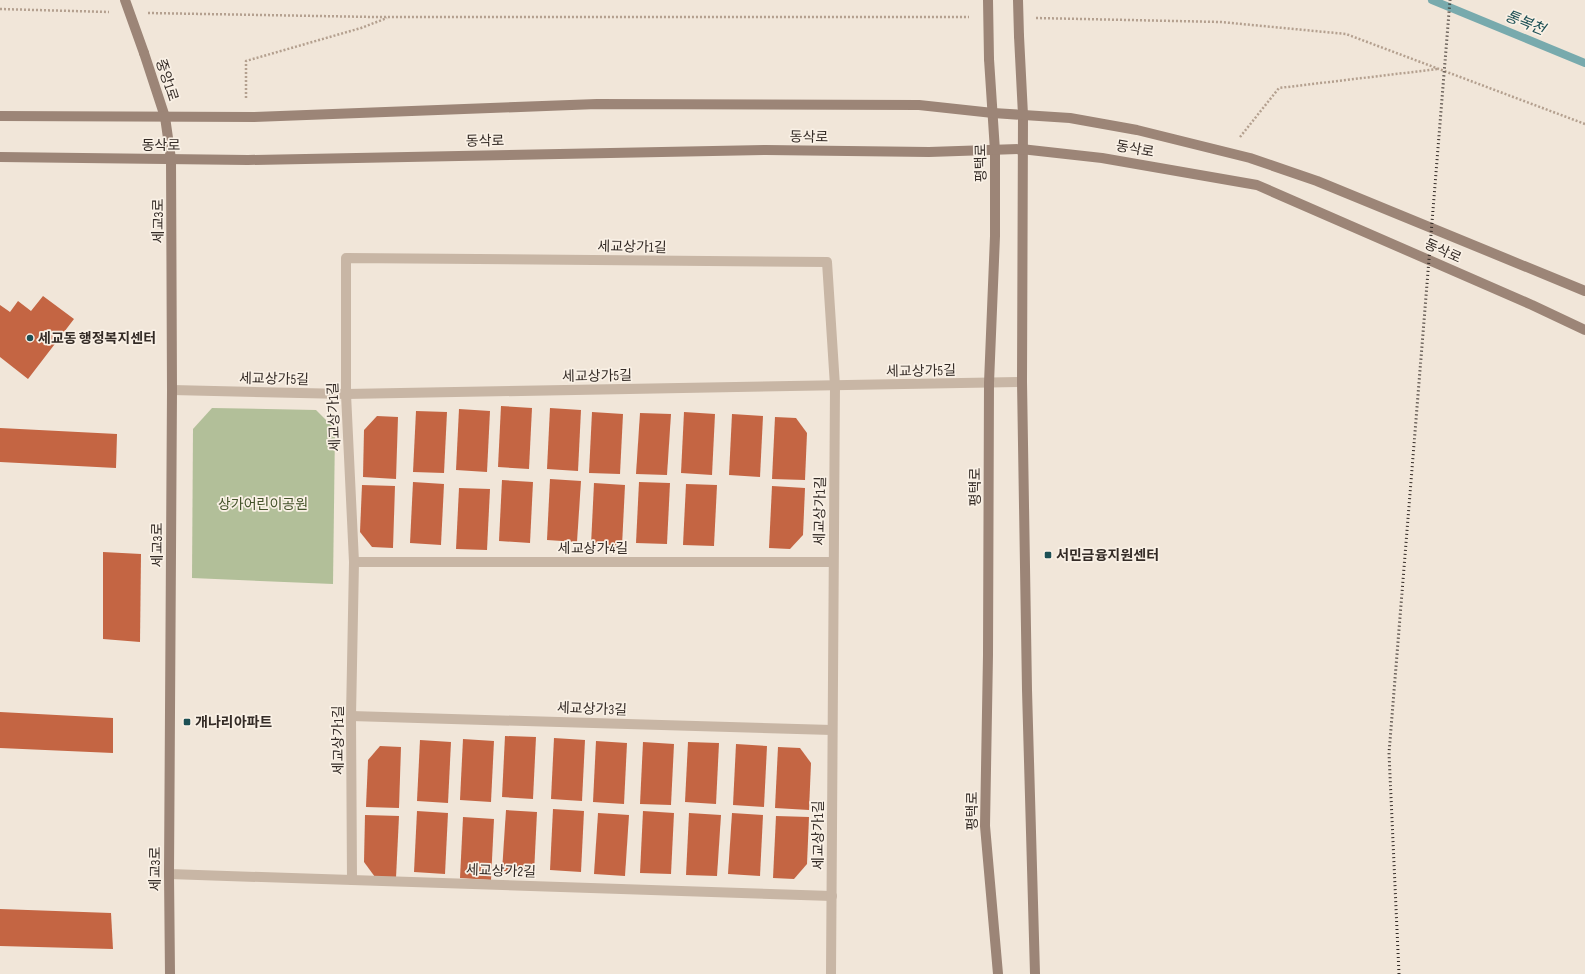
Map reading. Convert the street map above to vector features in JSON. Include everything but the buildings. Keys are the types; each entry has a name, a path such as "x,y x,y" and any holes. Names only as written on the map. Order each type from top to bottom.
{"street":[{"name":"중앙1로","path":"125,0 165,117"},
{"name":"평택로","path":"988,0 989,59 995,151 995,236 989,383 988,655 985,826 998,974"},
{"path":"1018,0 1023,114 1021,149 1022,382 1035,974"},
{"name":"동삭로","path":"0,116 247,117 597,104 919,105 993,113 1070,118 1137,130 1250,158 1317,182 1585,290"},
{"name":"세교3로","path":"165,117 171,160 172,390 169,874 170,974"},
{"name":"동삭로","path":"0,157 171,160 766,150 929,152 1021,149 1102,158 1257,185 1525,302 1585,330"},
{"name":"세교상가1길","path":"352,880 351,716 354,562 346,394 346,258 827,262 835,386 831,974"},
{"name":"세교상가5길","path":"172,390 346,394 1022,382"},
{"name":"세교상가4길","path":"354,562 833,562"},
{"name":"세교상가3길","path":"351,716 832,730"},
{"name":"세교상가2길","path":"169,874 832,896"}],"path":[{"path":"0,9 113,12"},
{"path":"145,12 389,17 972,17"},
{"path":"247,117 246,61 361,28 389,17"},
{"path":"1035,18 1221,22 1346,34 1585,124"},
{"path":"1236,155 1240,136 1279,88 1438,68"}],"green space":[{"name":"상가어린이공원","path":"212,408 316,410 335,429 333,584 192,578 193,429"}],"waterway":[{"name":"통복천","path":"1432,0 1585,63"}],"railway":[{"path":"1399,974 1389,753 1450,0"}],"place":[{"name":"세교동 행정복지센터","path":"30,338"},
{"name":"서민금융지원센터","path":"1048,555"},
{"name":"개나리아파트","path":"187,722"}]}
